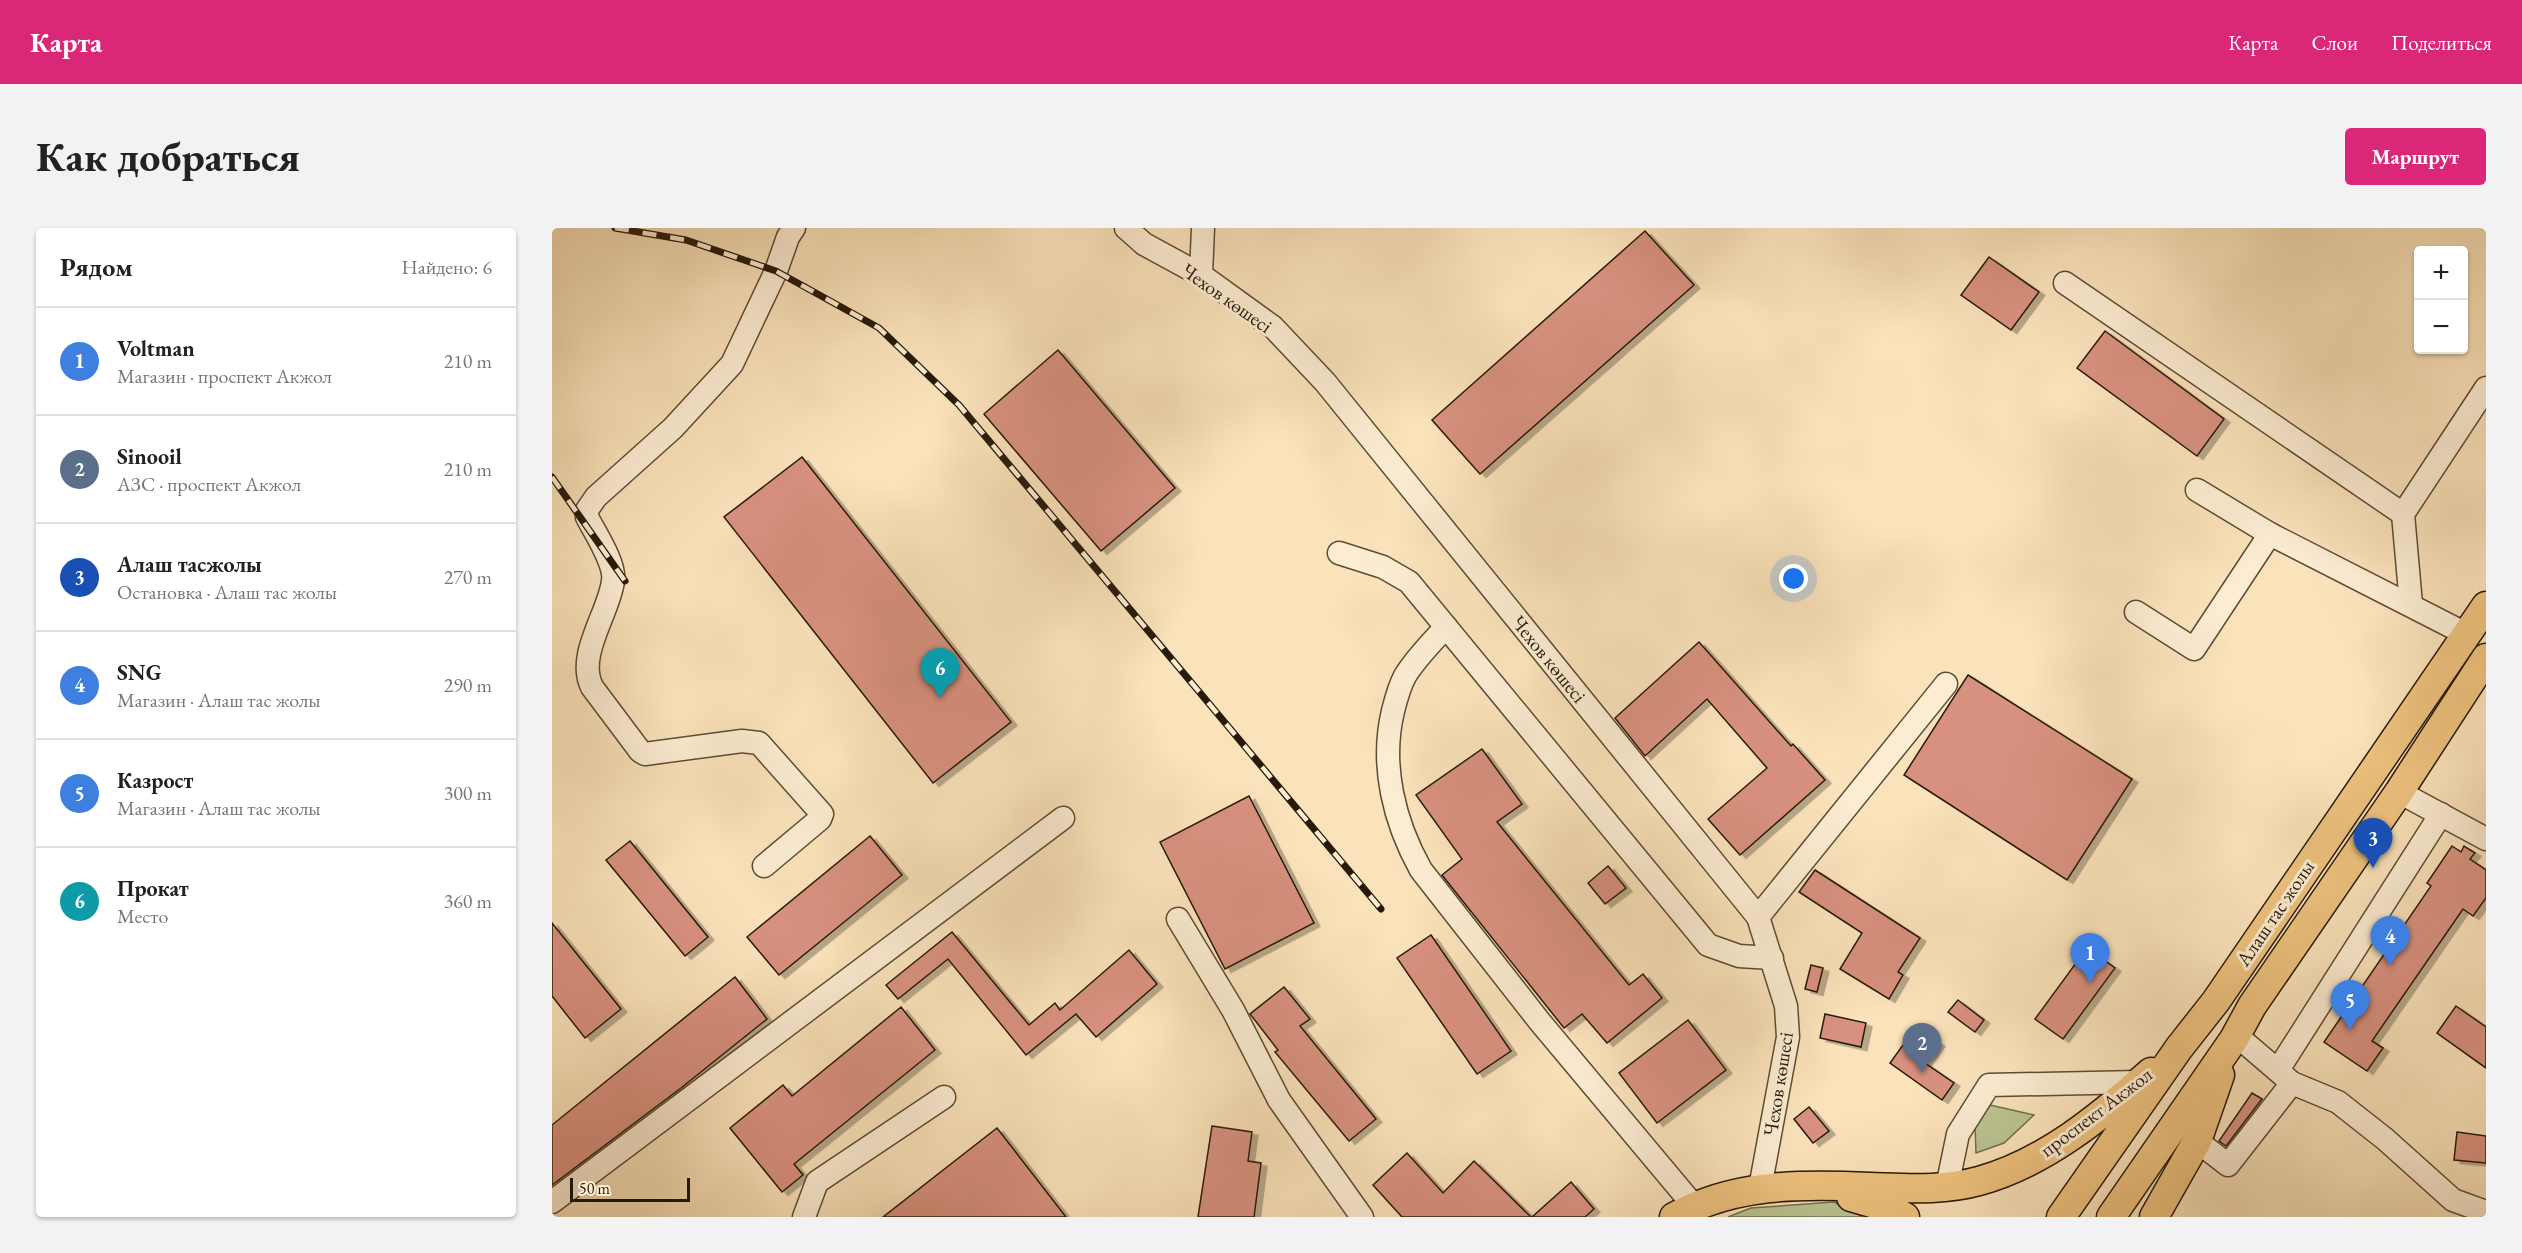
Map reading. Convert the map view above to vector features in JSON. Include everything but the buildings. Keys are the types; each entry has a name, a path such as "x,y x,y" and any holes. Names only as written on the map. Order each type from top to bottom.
{"main road":[{"name":"Алаш тас жолы","path":"2061,1217 2179,1048 2216,1001 2486,606"},
{"name":"Алаш тас жолы","path":"2111,1217 2399,792 2476,688 2486,658"},
{"path":"2252,1006 2242,994 2242,987 2312,882 2319,866 2317,851"},
{"path":"2179,1117 2179,1090 2182,1077 2220,1024 2220,1006 2216,1001"},
{"path":"2159,1213 2197,1141 2235,1037"},
{"name":"проспект Акжол","path":"1684,1211 1760,1188 1796,1186 1908,1189 1947,1187 1978,1182 2011,1170 2041,1155 2075,1133 2179,1048"},
{"name":"проспект Акжол","path":"1796,1186 1864,1200 1889,1208 1905,1217"}],"lane":[{"path":"764,866 820,819 822,814 759,743 742,741 645,754 640,750 586,676 588,661 614,580 610,564 587,518 587,510 596,497 673,428 732,364 794,228"},
{"name":"Чехов көшесі","path":"1126,228 1144,244 1201,275 1273,327 1325,382 1758,916 1786,1006 1788,1036 1760,1188"},
{"path":"1201,275 1203,228"},
{"path":"2065,283 2403,514"},
{"path":"2411,604 2403,514 2486,388"},
{"path":"2197,490 2270,534 2468,635"},
{"path":"2136,612 2194,649 2270,534"},
{"path":"1339,553 1383,567 1409,582 1708,945 1739,956 1772,958"},
{"path":"1446,627 1405,677 1398,693 1390,725 1386,760 1396,811 1407,845 1421,870 1684,1211"},
{"path":"1758,916 1946,684"},
{"path":"2399,792 2486,839"},
{"path":"2197,1141 2228,1165 2285,1076 2441,814"},
{"path":"552,1202 1063,818"},
{"path":"1178,919 1233,1010 1279,1100 1362,1217"},
{"path":"2235,1037 2285,1076 2338,1102 2385,1139 2453,1200 2486,1212"},
{"path":"1947,1187 1958,1134 1989,1084 2139,1082"},
{"path":"804,1217 817,1182 944,1097"}],"green space":[{"path":"1990,1105 2034,1115 2004,1143 1976,1153 1975,1125"},
{"path":"1834,1202 1863,1217 1728,1217 1751,1208"}],"railway":[{"path":"615,228 686,240 776,271 879,328 959,405 1381,909"},
{"path":"552,477 625,581"}],"place":[{"name":"Прокат","path":"940,698"},
{"name":"Алаш тасжолы","path":"2373,868"},
{"name":"SNG","path":"2390,966"},
{"name":"Voltman","path":"2090,983"},
{"name":"Казрост","path":"2350,1030"},
{"name":"Sinooil","path":"1922,1073"}]}
